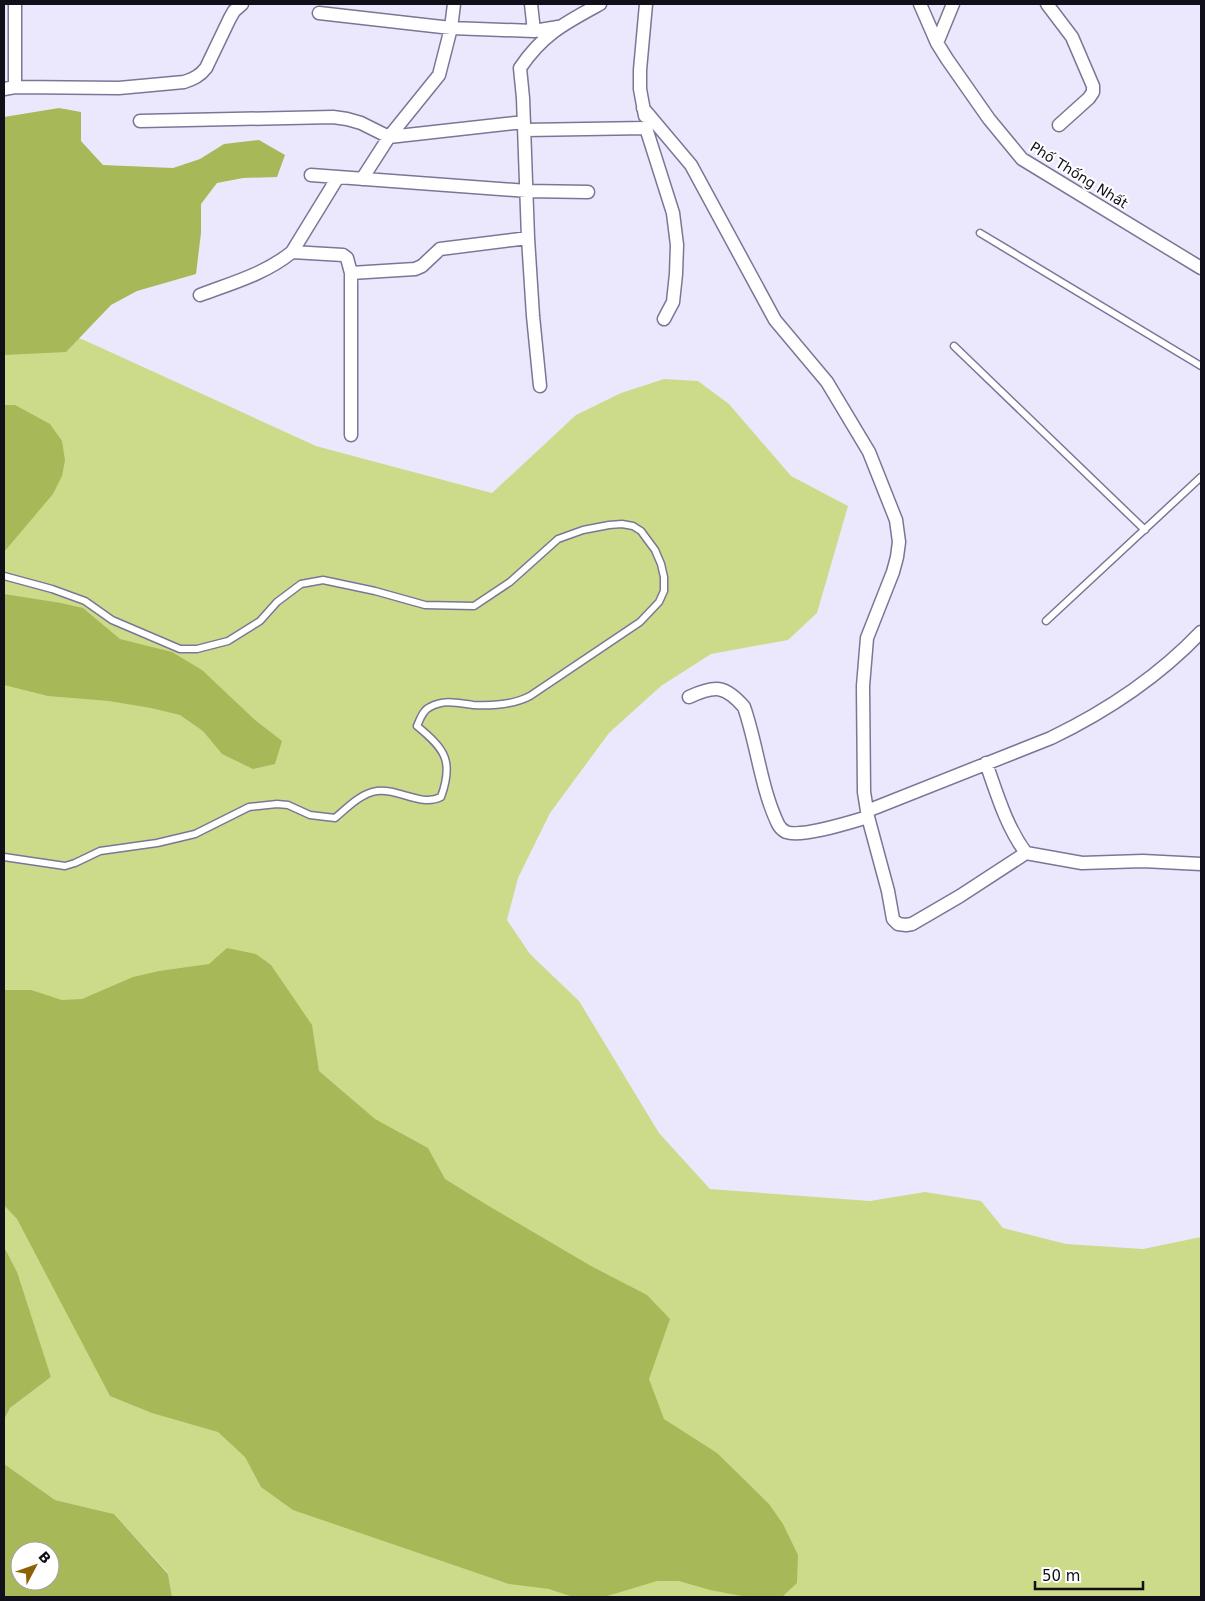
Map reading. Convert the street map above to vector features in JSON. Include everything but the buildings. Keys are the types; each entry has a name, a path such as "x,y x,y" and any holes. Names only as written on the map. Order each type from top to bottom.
{"street":[{"path":"15,4 9,88 119,88 184,82 193,79 202,74 206,68 230,18 234,11 242,4"},
{"path":"362,178 389,137 439,75 451,28 454,4"},
{"path":"531,4 534,31"},
{"path":"540,386 528,238 520,68 533,49 558,27 600,4"},
{"path":"646,4 640,88 646,128 673,213 677,245 673,302 664,319"},
{"name":"Phố Thống Nhất","path":"920,4 937,43 989,119 1022,159 1201,268"},
{"path":"937,43 953,4"},
{"path":"1047,4 1072,37 1093,86 1093,92 1089,98 1059,125"},
{"path":"319,13 451,28 534,31 558,27"},
{"path":"643,108 691,165 775,320 827,382 869,452 896,520 899,542 898,557 894,572 867,638 863,696 864,792 888,890 893,919 898,924 912,924 960,896 1026,853"},
{"path":"140,122 332,116 361,123 389,137 524,126 646,128"},
{"path":"311,175 527,191 588,192"},
{"path":"300,253 338,177"},
{"path":"351,273 415,269 422,266 440,249 528,238"},
{"path":"200,295 264,271 300,253 343,255 347,258 351,273 351,435"},
{"path":"689,697 705,690 726,690 735,696 744,707 778,825 781,829 792,833 799,833 837,826 1071,728 1143,684 1179,655 1201,632"},
{"path":"986,763 1006,816 1019,844 1026,853 1082,863 1143,861 1201,864"}],"lane":[{"path":"980,233 1201,366"},
{"path":"954,346 1145,530"},
{"path":"1046,621 1201,477"},
{"path":"4,576 52,589 85,601 112,620 180,649 197,648 228,641 260,621 277,602 301,584 323,580 375,591 425,605 474,606 510,582 558,539 583,530 609,525 622,524 633,526 641,531 658,557 664,577 664,591 659,602 640,622 530,696 518,702 505,704 489,705 454,702 440,703 428,707 421,716 417,726 432,739 447,761 448,773 441,797 432,801 385,790 375,791 361,797 335,818 321,818 310,815 288,805 277,804 249,807 195,834 157,844 100,851 65,866 4,857"}],"green space":[{"path":"59,108 81,112 81,141 103,165 173,168 200,159 224,144 259,140 285,155 277,177 243,178 217,183 201,204 201,233 196,274 137,291 111,305 66,352 4,355 4,117"},
{"path":"4,313 84,340 316,446 492,493 576,415 621,393 664,379 698,381 729,404 791,476 848,506 817,613 788,640 711,654 661,686 609,733 550,813 518,878 507,920 530,954 579,1001 659,1133 710,1189 870,1201 925,1192 981,1201 1003,1228 1066,1244 1143,1249 1201,1237 1201,1597 172,1597 168,1573 114,1514 55,1500 4,1465 4,1420 10,1408 51,1377 4,1247"},
{"path":"4,405 15,405 50,424 62,441 65,460 62,476 53,494 4,552"},
{"path":"4,594 83,608 120,639 172,652 202,670 255,720 282,741 275,764 253,769 222,754 203,731 180,715 109,701 48,696 4,685"},
{"path":"227,948 256,954 271,965 312,1025 319,1071 375,1119 428,1148 445,1179 591,1266 647,1295 670,1319 649,1379 664,1419 717,1453 769,1504 783,1524 798,1555 797,1583 782,1597 747,1597 710,1590 679,1581 657,1581 604,1597 573,1597 549,1589 509,1584 293,1510 261,1487 245,1457 218,1432 152,1413 110,1396 17,1219 4,1205 4,990 31,990 62,1000 82,999 133,977 159,971 209,964"},
{"path":"4,1247 17,1272 51,1377 10,1408 4,1420"},
{"path":"4,1464 55,1500 114,1514 168,1574 172,1597 4,1597"}]}
